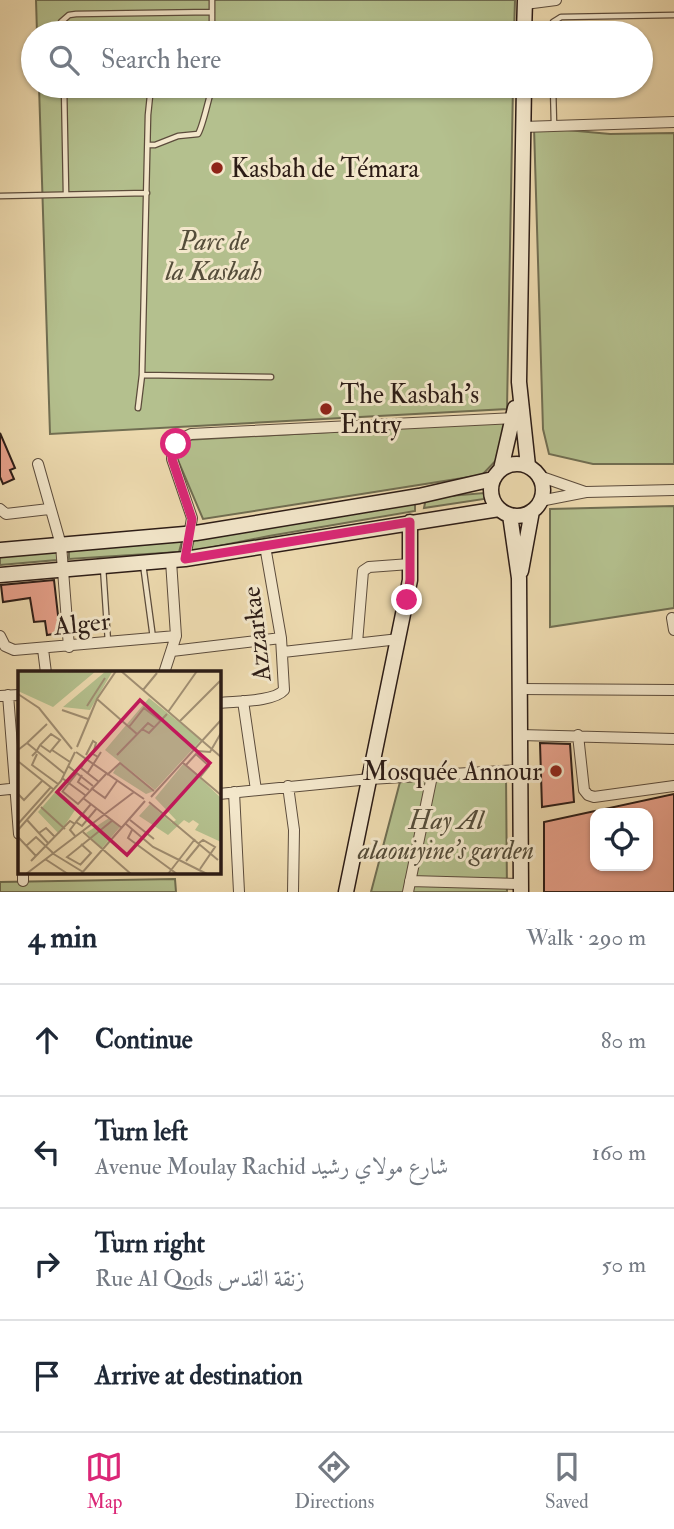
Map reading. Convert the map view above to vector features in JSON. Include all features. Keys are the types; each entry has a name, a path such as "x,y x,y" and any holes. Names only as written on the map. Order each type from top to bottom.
{"main road":[{"path":"524,21 525,2"},
{"path":"524,98 519,382 527,466"},
{"path":"519,382 514,418 490,492 505,512 519,578 521,888"},
{"path":"0,550 191,534 419,496 497,474 513,464 527,466 539,476 543,493 536,506 519,578"},
{"path":"346,892 410,580 419,496"},
{"path":"0,575 178,560 415,522 505,512 525,514 536,506"}],"street":[{"path":"525,2 556,0"},
{"path":"523,127 674,122"},
{"path":"165,671 176,636 178,560 191,534 192,519 172,459 176,444 191,434 514,418"},
{"path":"38,464 61,545 69,647"},
{"path":"539,476 586,492"},
{"path":"536,506 586,492 674,490"},
{"path":"0,509 6,514 49,509"},
{"name":"Azzarkae","path":"220,703 269,698 282,694 285,689 283,652 265,546"},
{"path":"357,643 363,571 369,567 410,564"},
{"path":"672,618 674,630"},
{"name":"Alger","path":"0,636 9,649 43,649 176,636"},
{"path":"172,651 281,638"},
{"path":"283,652 399,639"},
{"path":"43,649 46,671"},
{"path":"520,689 674,690"},
{"path":"4,696 18,811"},
{"path":"243,701 256,790"},
{"path":"520,734 674,739"},
{"path":"578,735 584,790 588,795 594,797 674,786"},
{"path":"220,794 370,779 520,770"},
{"path":"432,776 409,886 521,888"},
{"path":"288,786 294,830 293,892"},
{"path":"0,790 17,788"},
{"path":"234,792 239,892"}],"lane":[{"path":"212,0 212,21"},
{"path":"62,21 69,15 76,14 212,12"},
{"path":"555,21 561,18 674,15"},
{"path":"64,98 66,193"},
{"path":"138,408 142,375 150,98"},
{"path":"148,145 155,145 178,135 198,134 209,98"},
{"path":"553,98 554,126"},
{"path":"0,196 147,193"},
{"path":"142,375 271,377"},
{"path":"143,563 153,638"},
{"path":"103,566 108,642"}],"green space":[{"path":"36,0 515,0 514,21 37,21"},
{"name":"Parc de la Kasbah","path":"39,98 513,98 507,409 50,434"},
{"path":"534,127 610,134 674,133 674,464 593,464 549,454 543,429"},
{"path":"509,422 504,452 482,475 203,519 177,458 185,440"},
{"path":"484,493 484,499 424,508 426,498"},
{"path":"415,501 415,511 189,552 195,538"},
{"path":"674,506 674,608 550,627 550,509"},
{"path":"182,541 179,552 69,559 69,549"},
{"path":"57,549 57,560 0,565 0,554"},
{"name":"Hay Al alaouiyine's garden","path":"506,774 507,892 371,892 400,782"},
{"path":"175,879 176,892 0,892 0,882"}],"building":[{"path":"0,433 15,468 10,470 14,479 3,484 0,477"},
{"path":"54,580 60,633 47,635 45,621 34,622 30,598 3,602 1,585"},
{"name":"Mosquée Annour","path":"540,743 570,744 574,802 542,807"},
{"path":"674,794 674,892 544,892 544,822 590,812 590,871 653,871 653,808 609,808"}],"place":[{"name":"Kasbah de Témara","path":"217,168"},
{"name":"The Kasbah's Entry","path":"326,409"},
{"name":"Mosquée Annour","path":"556,771"}],"route":[{"path":"176,444 172,459 192,519 185,559 410,522 410,580 407,600"}]}
